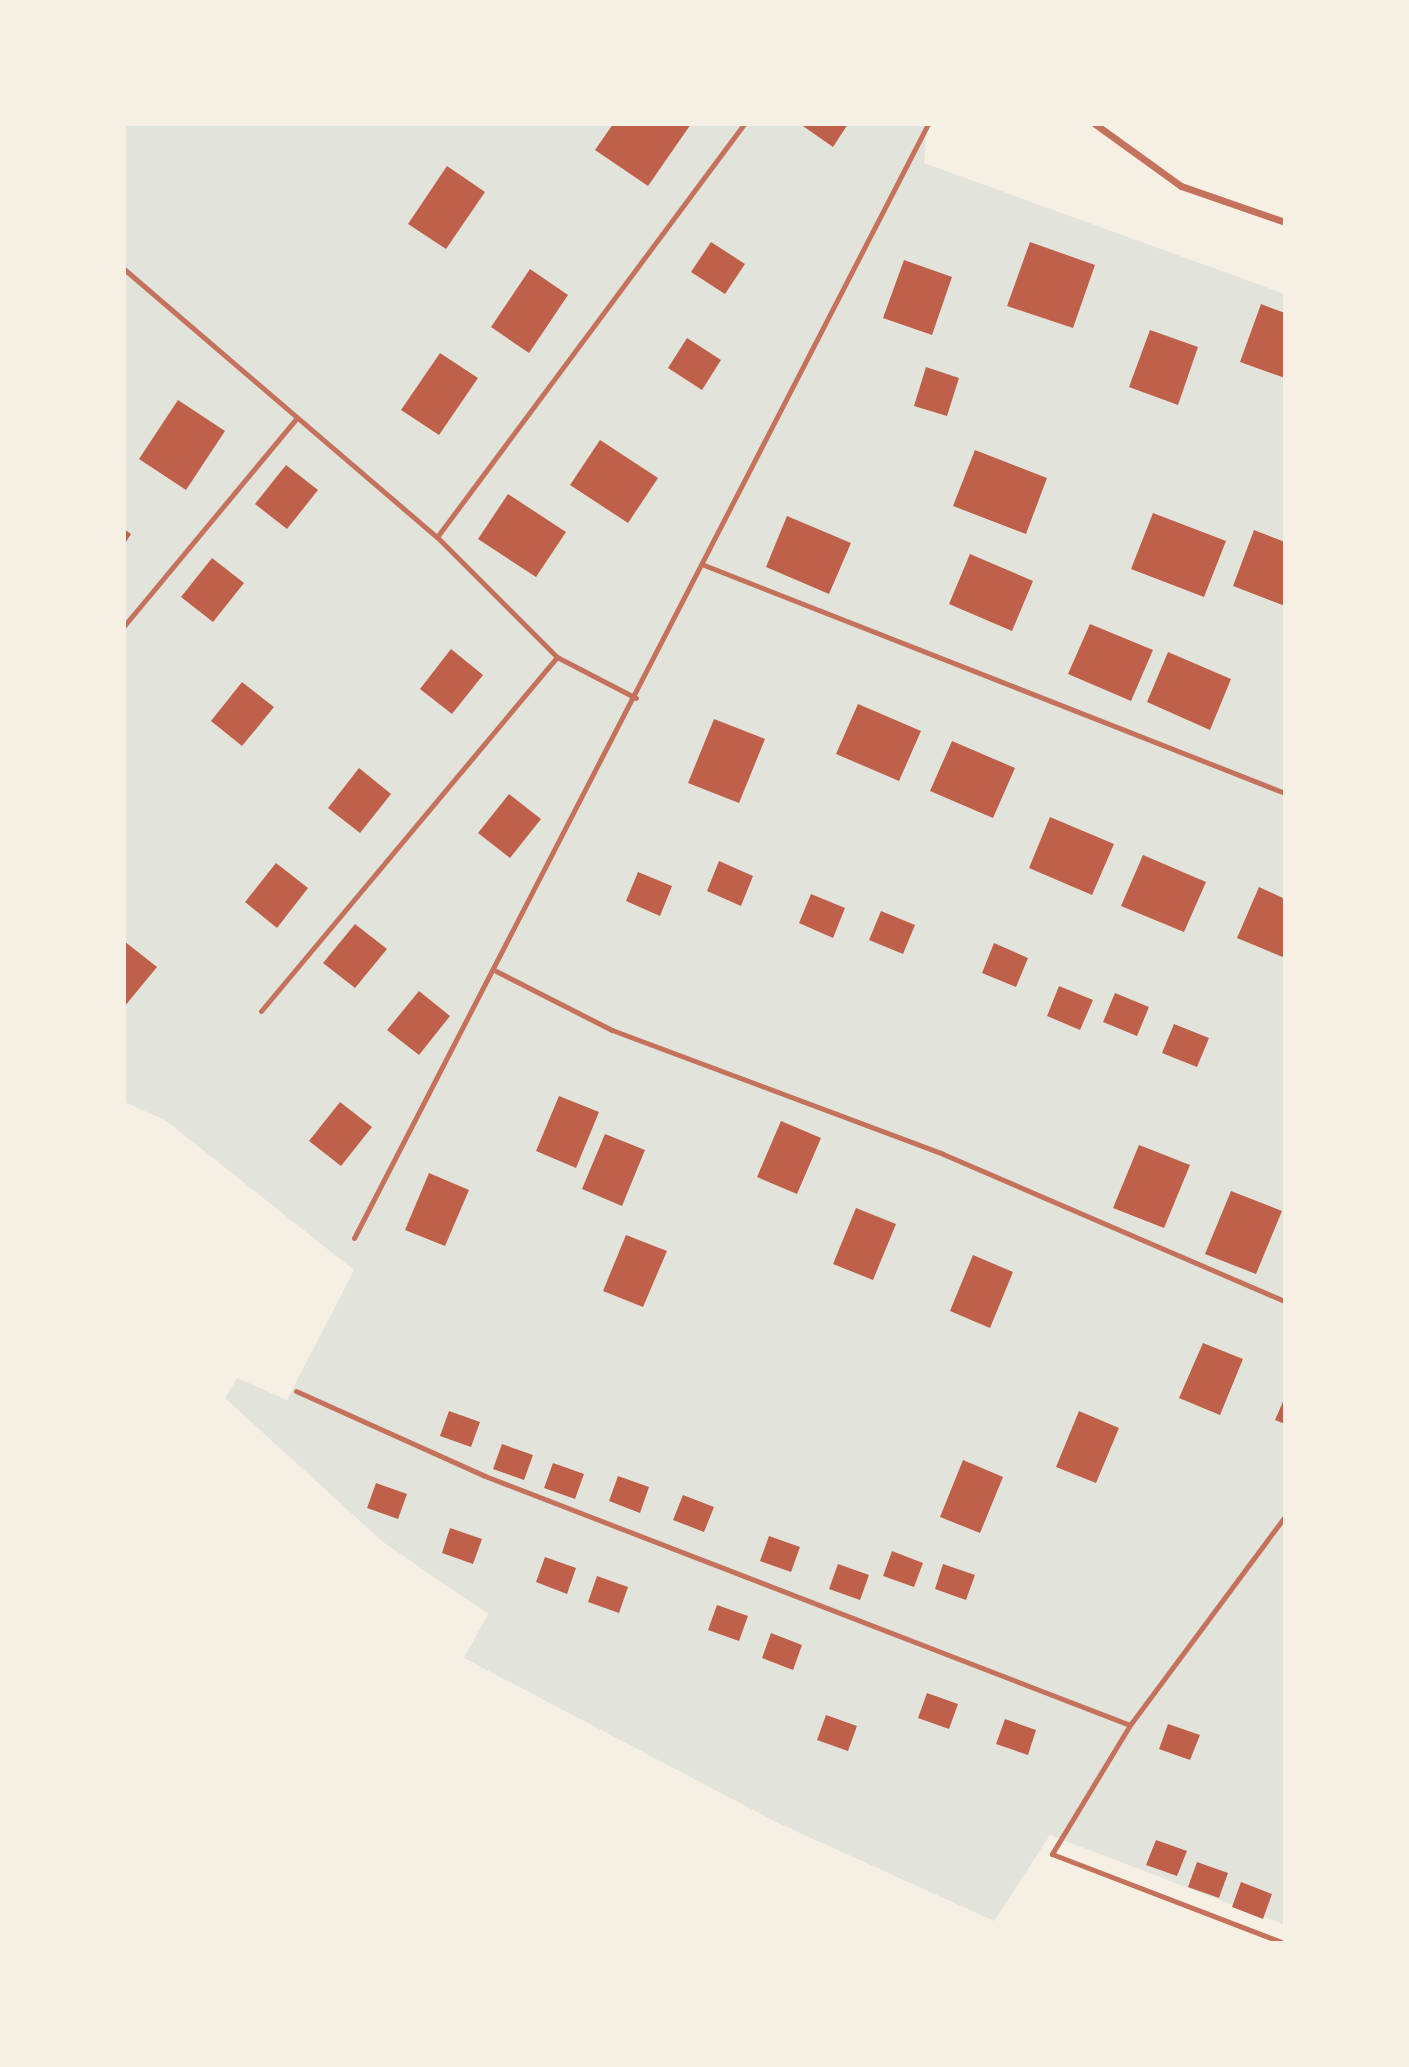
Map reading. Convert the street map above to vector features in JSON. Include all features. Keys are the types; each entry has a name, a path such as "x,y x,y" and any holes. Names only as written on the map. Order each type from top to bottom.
{"street":[{"path":"1095,124 1181,186 1285,222"}],"lane":[{"path":"437,537 744,124"},
{"path":"354,1238 496,971 928,124"},
{"path":"124,269 295,420 437,537 557,657 636,698"},
{"path":"124,626 295,420"},
{"path":"704,565 1285,793"},
{"path":"261,1011 557,657"},
{"path":"496,971 612,1030 943,1154 1285,1301"},
{"path":"296,1391 485,1476 1130,1725"},
{"path":"1284,1943 1052,1853 1130,1725 1285,1517"}],"shaded area":[{"path":"124,124 927,124 924,163 1285,294 1285,1925 1050,1835 994,1921 778,1823 464,1658 488,1614 383,1542 225,1398 237,1378 287,1400 354,1270 165,1120 124,1102"}],"building":[{"path":"613,124 691,124 648,186 595,150"},
{"path":"800,124 848,124 833,147"},
{"path":"447,166 485,192 446,249 408,224"},
{"path":"711,242 745,264 725,294 691,272"},
{"path":"1030,242 1095,265 1073,328 1007,306"},
{"path":"904,260 952,277 932,335 883,318"},
{"path":"530,269 568,295 529,353 491,327"},
{"path":"1261,304 1285,313 1285,378 1240,362"},
{"path":"1150,330 1198,347 1178,405 1129,387"},
{"path":"687,338 721,360 702,390 668,368"},
{"path":"440,353 478,378 439,435 401,410"},
{"path":"926,367 959,378 947,416 914,406"},
{"path":"178,400 225,431 186,490 139,459"},
{"path":"600,440 658,478 628,523 570,485"},
{"path":"975,450 1047,478 1026,534 953,506"},
{"path":"286,465 318,490 287,529 255,504"},
{"path":"508,494 566,532 536,577 478,539"},
{"path":"1153,513 1226,541 1204,597 1131,569"},
{"path":"787,516 851,543 829,594 766,567"},
{"path":"124,529 131,534 124,545"},
{"path":"1254,530 1285,542 1285,606 1233,586"},
{"path":"970,554 1033,581 1012,631 949,604"},
{"path":"212,558 244,583 213,622 181,597"},
{"path":"1090,624 1153,650 1131,701 1068,674"},
{"path":"451,649 483,675 452,714 420,689"},
{"path":"1168,652 1231,679 1210,730 1147,702"},
{"path":"242,682 274,707 242,746 211,721"},
{"path":"858,704 921,731 899,781 836,754"},
{"path":"714,719 765,739 739,803 688,783"},
{"path":"952,741 1015,768 993,818 930,791"},
{"path":"359,768 391,794 360,833 328,808"},
{"path":"509,794 541,819 510,858 478,833"},
{"path":"1050,817 1114,844 1092,895 1029,868"},
{"path":"1143,855 1206,882 1184,932 1121,906"},
{"path":"719,861 753,876 741,906 707,891"},
{"path":"276,863 308,888 277,928 245,902"},
{"path":"638,872 672,886 660,916 626,901"},
{"path":"1259,887 1285,899 1285,958 1237,938"},
{"path":"811,894 845,908 833,938 799,923"},
{"path":"881,911 915,925 903,954 869,940"},
{"path":"355,924 387,949 355,988 323,963"},
{"path":"124,941 157,967 124,1007"},
{"path":"994,943 1028,958 1016,987 982,973"},
{"path":"1059,986 1093,1000 1080,1030 1047,1016"},
{"path":"419,991 450,1016 419,1055 387,1030"},
{"path":"1115,993 1149,1007 1137,1036 1103,1022"},
{"path":"1174,1024 1209,1038 1197,1067 1162,1053"},
{"path":"559,1096 599,1112 576,1168 536,1151"},
{"path":"340,1102 372,1127 341,1166 309,1141"},
{"path":"781,1121 821,1138 797,1194 757,1177"},
{"path":"605,1134 645,1150 622,1206 582,1189"},
{"path":"1139,1145 1190,1165 1164,1228 1113,1208"},
{"path":"429,1173 469,1190 445,1246 405,1230"},
{"path":"1231,1191 1282,1211 1256,1274 1205,1254"},
{"path":"856,1208 896,1224 873,1280 833,1264"},
{"path":"626,1235 667,1251 643,1307 603,1291"},
{"path":"973,1255 1013,1272 990,1328 950,1311"},
{"path":"1203,1343 1243,1359 1220,1415 1179,1398"},
{"path":"1285,1397 1285,1424 1275,1420"},
{"path":"449,1411 480,1422 471,1447 440,1436"},
{"path":"1079,1411 1119,1428 1096,1483 1056,1467"},
{"path":"502,1444 533,1455 524,1480 493,1469"},
{"path":"963,1460 1003,1477 980,1533 940,1517"},
{"path":"553,1463 584,1474 575,1499 544,1488"},
{"path":"618,1476 649,1487 640,1513 609,1501"},
{"path":"376,1483 407,1494 398,1519 367,1508"},
{"path":"683,1495 714,1507 704,1532 673,1520"},
{"path":"450,1528 482,1539 473,1564 442,1553"},
{"path":"769,1536 800,1547 791,1572 760,1561"},
{"path":"892,1551 923,1563 914,1587 883,1576"},
{"path":"545,1557 576,1568 567,1594 536,1582"},
{"path":"838,1564 869,1575 860,1600 829,1589"},
{"path":"943,1564 975,1575 966,1600 935,1589"},
{"path":"597,1576 628,1587 619,1613 588,1602"},
{"path":"717,1605 748,1616 739,1641 708,1630"},
{"path":"771,1633 802,1645 793,1670 762,1658"},
{"path":"927,1693 958,1704 949,1729 918,1718"},
{"path":"826,1715 857,1726 848,1751 817,1740"},
{"path":"1005,1719 1036,1730 1028,1755 996,1744"},
{"path":"1168,1724 1200,1735 1190,1760 1159,1749"},
{"path":"1156,1840 1187,1851 1177,1876 1146,1865"},
{"path":"1197,1862 1228,1873 1219,1898 1188,1887"},
{"path":"1241,1882 1272,1894 1263,1919 1232,1907"}]}
